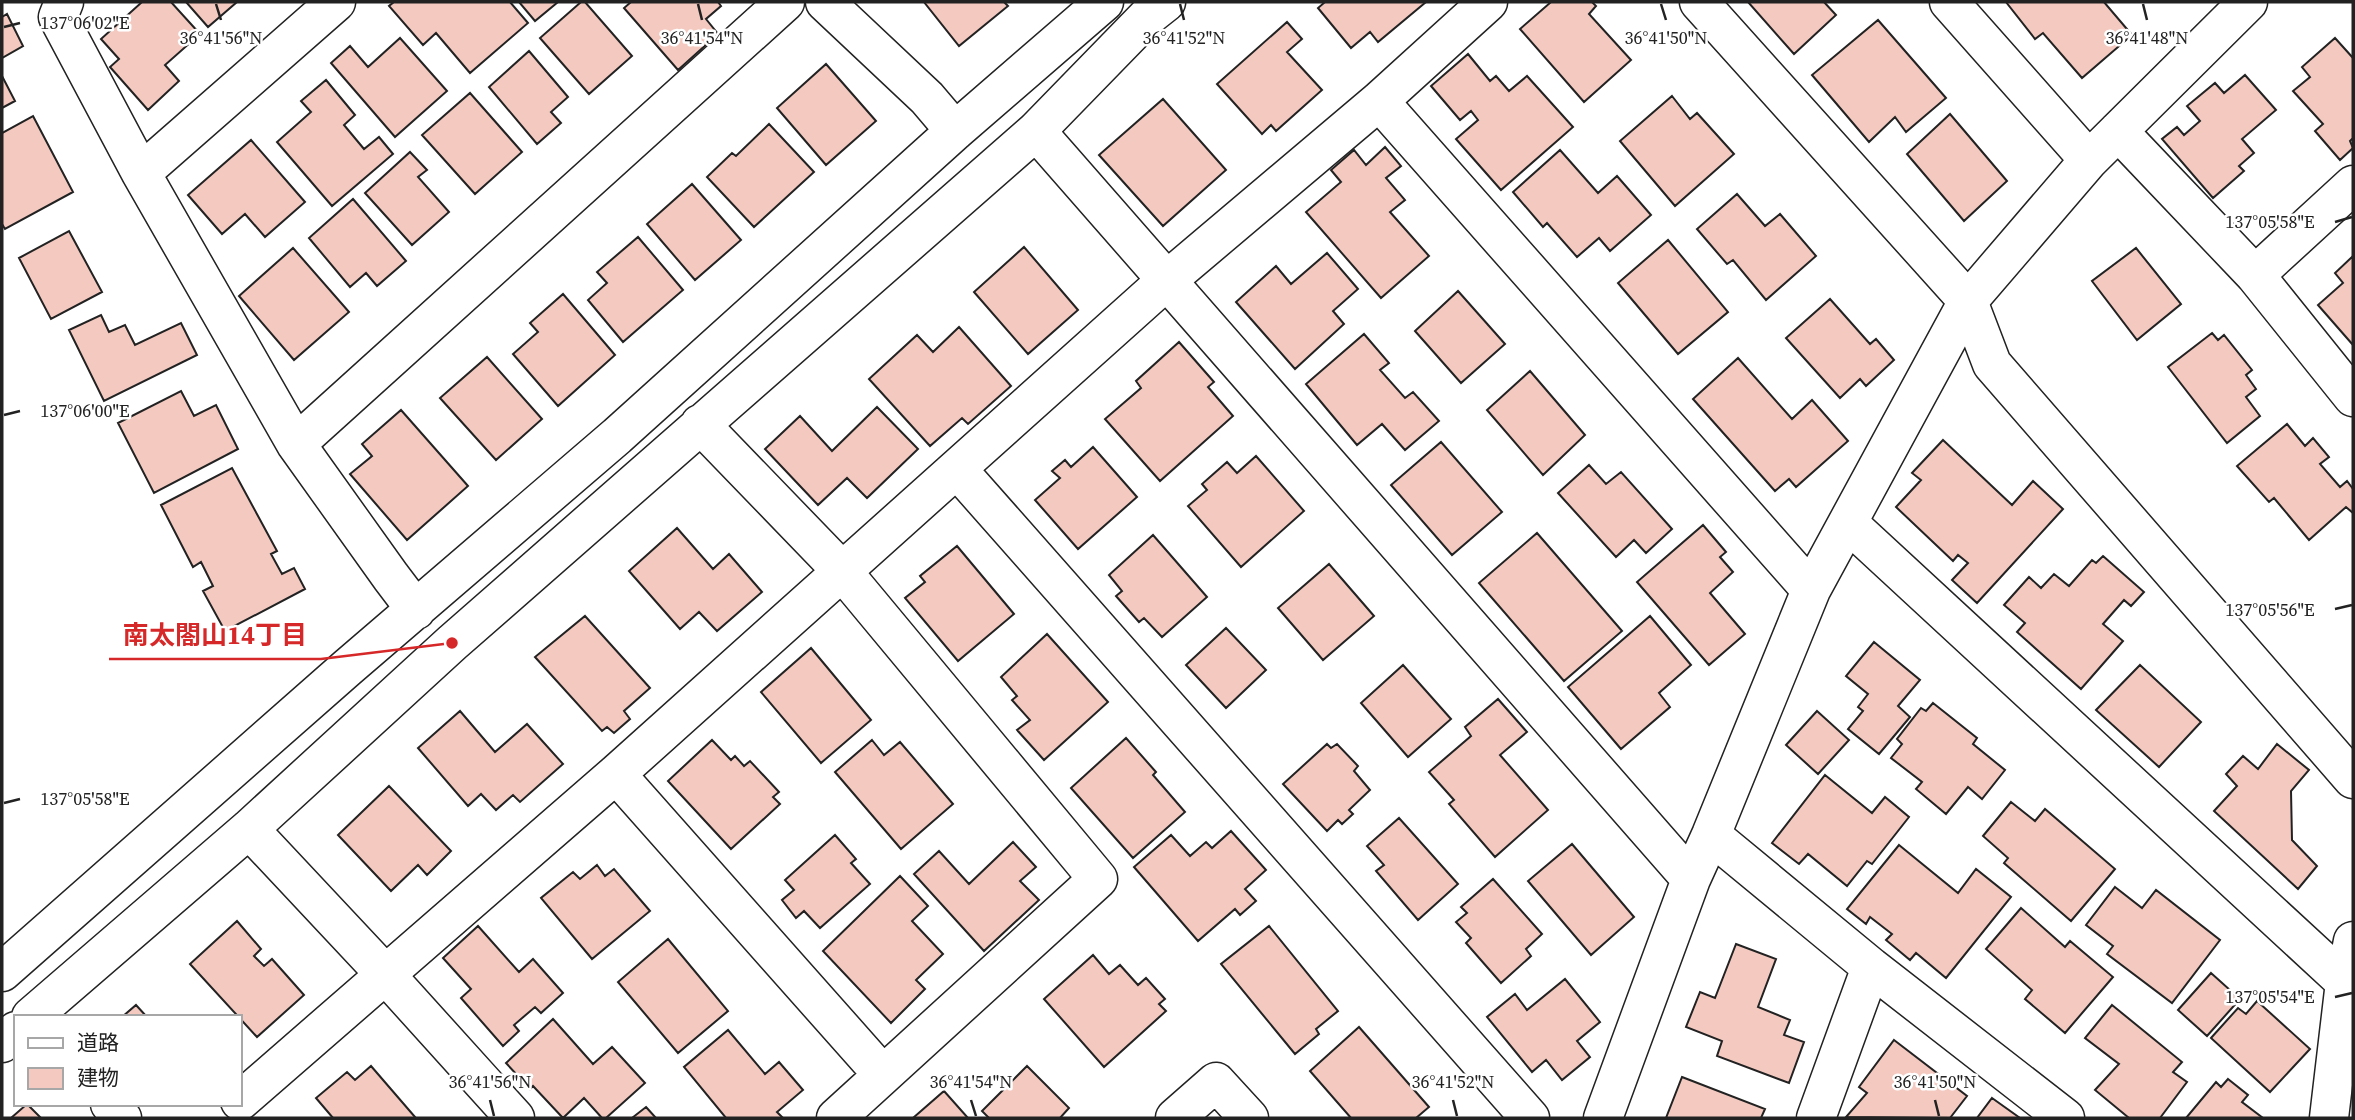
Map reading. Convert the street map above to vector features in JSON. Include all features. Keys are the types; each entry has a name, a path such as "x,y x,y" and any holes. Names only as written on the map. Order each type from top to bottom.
{"street":[{"path":"64,2 58,17 141,173 296,444 416,610"},
{"path":"141,173 336,2"},
{"path":"296,444 785,2"},
{"path":"825,2 927,98 955,131"},
{"path":"2,972 617,436 955,131 1104,2"},
{"path":"33,1015 249,829 452,643 1036,131 1147,17 1166,2"},
{"path":"242,1099 384,973 616,774 1166,281 1379,101 1488,2"},
{"path":"1699,2 1968,301 1992,364 2353,779"},
{"path":"1603,1118 1691,879 1811,590 1968,301 2089,160 2248,2"},
{"path":"1954,4 2089,160"},
{"path":"1379,101 1811,590"},
{"path":"1036,131 1691,879"},
{"path":"2118,131 2255,275 2353,397"},
{"path":"2255,275 2353,185"},
{"path":"700,424 842,571 1098,879 836,1118"},
{"path":"957,469 1530,1118"},
{"path":"1847,523 2345,982"},
{"path":"616,774 883,1075"},
{"path":"249,829 515,1118"},
{"path":"1711,835 1871,967 2065,1118"},
{"path":"2329,1118 2345,982 2353,941"},
{"path":"1816,1118 1871,967"},
{"path":"1175,1118 1216,1082 1249,1118"},
{"path":"220,1118 234,1106"}],"building":[{"path":"142,2 171,2 200,34 165,65 179,81 148,110 110,67 119,59 101,39"},
{"path":"186,2 237,2 208,27"},
{"path":"394,2 510,2 528,23 470,73 436,33 423,45 389,6"},
{"path":"519,2 558,2 535,21"},
{"path":"581,2 585,2 632,56 589,94 540,38"},
{"path":"631,2 718,2 721,6 706,19 718,34 678,70 624,8"},
{"path":"924,2 1004,2 1008,6 959,46"},
{"path":"1325,2 1426,2 1378,42 1370,32 1351,48 1318,8"},
{"path":"1551,2 1592,2 1596,6 1589,14 1631,60 1584,102 1520,29"},
{"path":"1748,2 1824,2 1836,15 1794,54"},
{"path":"2006,2 2104,2 2132,35 2082,78 2043,33 2035,39"},
{"path":"7,14 23,46 2,58 2,17"},
{"path":"1878,20 1946,98 1906,132 1895,117 1869,142 1812,75"},
{"path":"1287,22 1302,39 1287,52 1322,90 1276,131 1271,125 1262,134 1217,84"},
{"path":"400,38 447,91 395,137 331,63 350,46 368,67"},
{"path":"2335,38 2353,58 2353,138 2350,141 2353,148 2340,160 2315,131 2323,124 2293,91 2310,77 2302,67"},
{"path":"529,51 568,97 551,112 561,123 537,144 489,87"},
{"path":"1468,54 1490,81 1496,76 1509,91 1527,76 1573,127 1501,190 1456,139 1478,120 1471,111 1460,120 1431,86"},
{"path":"826,64 876,121 826,165 777,108"},
{"path":"2245,75 2276,110 2242,139 2254,153 2239,166 2244,171 2213,198 2162,139 2177,127 2184,135 2200,121 2187,106 2215,83 2224,93"},
{"path":"2,76 15,101 2,108"},
{"path":"326,80 355,115 344,125 364,149 379,137 393,154 332,206 277,142 311,112 301,101"},
{"path":"470,93 522,152 475,194 422,135"},
{"path":"1672,96 1690,119 1697,113 1734,154 1675,206 1620,141"},
{"path":"1163,99 1226,170 1163,226 1099,155"},
{"path":"1950,114 2007,181 1964,221 1907,154"},
{"path":"33,116 73,192 5,229 2,224 2,133"},
{"path":"769,124 814,172 754,227 707,177 732,153 736,156"},
{"path":"251,140 305,202 265,237 245,214 222,234 188,195"},
{"path":"1385,147 1401,166 1386,178 1405,200 1390,212 1429,256 1381,298 1306,212 1341,182 1331,170 1354,150 1366,165"},
{"path":"1560,150 1598,193 1617,176 1651,215 1610,251 1599,238 1577,257 1547,223 1543,227 1513,192"},
{"path":"410,152 427,170 418,177 449,212 412,245 365,193"},
{"path":"692,184 741,240 695,280 647,224"},
{"path":"1737,194 1765,226 1780,214 1816,256 1766,300 1733,260 1727,264 1697,229"},
{"path":"353,199 406,261 377,286 366,273 350,287 309,238"},
{"path":"69,231 102,292 51,319 19,258"},
{"path":"638,237 683,290 623,342 588,300 607,283 597,272"},
{"path":"1668,240 1728,312 1678,354 1618,283"},
{"path":"1024,247 1078,310 1028,354 974,292"},
{"path":"293,248 349,312 294,360 239,296"},
{"path":"2136,248 2181,304 2137,340 2092,281"},
{"path":"1327,253 1358,289 1333,311 1344,324 1295,369 1236,302 1276,266 1291,284"},
{"path":"2353,256 2353,345 2318,305 2343,283 2335,273"},
{"path":"1458,291 1505,344 1461,383 1415,331"},
{"path":"563,294 615,355 558,406 513,354 538,332 530,323"},
{"path":"1830,299 1870,344 1876,339 1894,360 1866,386 1860,379 1840,398 1786,338"},
{"path":"101,315 109,332 125,325 135,345 181,323 197,355 104,401 69,330"},
{"path":"959,327 1011,386 968,424 962,418 930,446 869,379 917,335 933,352"},
{"path":"2212,333 2218,340 2224,335 2252,370 2246,375 2256,389 2246,397 2260,416 2227,443 2168,367"},
{"path":"1364,334 1389,363 1380,370 1405,398 1413,392 1439,421 1405,450 1382,424 1357,445 1306,384"},
{"path":"1179,342 1214,382 1208,387 1233,416 1160,481 1105,419 1141,388 1136,381"},
{"path":"487,357 542,419 496,460 440,398"},
{"path":"1738,358 1792,419 1812,400 1848,441 1796,487 1789,479 1775,491 1693,399"},
{"path":"1530,371 1585,435 1543,475 1487,410"},
{"path":"181,391 194,416 216,405 238,449 154,493 118,423"},
{"path":"877,407 918,449 867,498 847,478 818,505 765,449 800,416 832,451"},
{"path":"401,410 468,486 407,540 350,474 372,456 362,444"},
{"path":"2287,424 2305,446 2313,438 2329,457 2320,464 2340,487 2347,481 2353,489 2353,513 2346,507 2309,540 2274,498 2269,502 2237,466"},
{"path":"1943,440 2012,505 2033,481 2063,509 1977,603 1952,580 1968,563 1958,555 1953,561 1896,507 1921,480 1912,473"},
{"path":"1441,442 1502,512 1452,555 1391,485"},
{"path":"1093,447 1137,497 1078,549 1035,500 1060,478 1052,471 1065,460 1071,467"},
{"path":"1256,456 1304,511 1241,567 1188,506 1207,490 1202,484 1227,462 1237,473"},
{"path":"1589,465 1606,484 1621,472 1672,529 1646,553 1634,540 1616,557 1558,493"},
{"path":"232,468 277,551 271,554 282,574 294,568 305,589 225,631 203,591 213,586 201,562 193,567 161,505"},
{"path":"1703,525 1726,552 1720,557 1733,572 1710,593 1745,634 1709,665 1637,582"},
{"path":"677,528 713,569 729,554 762,592 717,631 699,612 680,629 629,571"},
{"path":"1537,533 1622,631 1564,681 1479,583"},
{"path":"1153,535 1207,597 1162,637 1144,618 1139,622 1116,596 1122,591 1109,575"},
{"path":"957,546 1014,614 958,661 905,598 925,582 920,576"},
{"path":"2103,556 2144,592 2131,606 2124,600 2103,624 2123,641 2081,689 2017,632 2025,623 2004,605 2029,577 2041,588 2054,574 2069,586 2092,560 2096,563"},
{"path":"1329,564 1374,616 1323,660 1278,608"},
{"path":"585,616 650,688 624,711 630,719 614,733 607,727 602,731 535,657"},
{"path":"1650,616 1691,665 1659,693 1670,707 1621,749 1568,687"},
{"path":"1226,628 1266,670 1226,708 1186,665"},
{"path":"1047,634 1108,702 1044,760 1017,730 1030,720 1012,700 1017,696 1001,677"},
{"path":"1874,642 1920,680 1898,706 1910,717 1879,754 1848,729 1863,711 1858,707 1868,694 1846,676"},
{"path":"811,648 871,720 821,763 761,692"},
{"path":"1403,665 1451,719 1408,757 1361,703"},
{"path":"2140,665 2201,722 2159,767 2096,710"},
{"path":"1498,699 1527,732 1500,755 1548,810 1495,857 1449,804 1454,800 1429,772 1471,736 1465,727"},
{"path":"1933,703 1977,738 1973,744 2005,770 1982,799 1968,787 1946,814 1916,789 1922,782 1891,758 1902,744 1897,739 1921,708 1926,711"},
{"path":"460,711 495,752 527,724 563,764 520,802 513,795 496,810 481,794 468,806 418,748"},
{"path":"1817,711 1849,740 1818,774 1786,745"},
{"path":"1126,738 1156,772 1153,775 1185,812 1133,858 1071,788"},
{"path":"712,740 731,760 735,756 744,766 750,761 779,792 773,797 780,804 731,849 668,781"},
{"path":"872,740 884,755 900,742 953,804 901,849 835,772"},
{"path":"1327,744 1331,748 1337,744 1358,766 1354,771 1370,790 1349,810 1353,814 1342,824 1338,820 1327,831 1283,784"},
{"path":"2277,744 2309,770 2291,791 2292,840 2317,866 2298,889 2214,811 2237,786 2226,774 2243,756 2258,769"},
{"path":"1825,775 1872,813 1885,797 1909,817 1872,864 1867,861 1847,886 1808,854 1799,864 1772,843"},
{"path":"389,786 451,851 427,875 418,865 391,891 338,835"},
{"path":"2011,802 2035,821 2045,809 2115,869 2071,921 2004,863 2008,858 1983,836"},
{"path":"1399,818 1458,884 1418,920 1376,871 1384,865 1367,846"},
{"path":"1231,831 1266,870 1245,889 1256,901 1240,915 1235,909 1198,941 1134,867 1171,835 1190,856 1206,842 1212,848"},
{"path":"835,835 856,859 851,863 870,884 820,928 804,911 796,918 782,900 794,890 785,880"},
{"path":"1013,842 1036,867 1020,881 1039,900 984,951 914,874 939,851 969,884"},
{"path":"1572,844 1634,917 1591,955 1528,881"},
{"path":"1899,845 1958,893 1976,869 2011,897 1946,978 1916,953 1910,960 1886,940 1892,934 1870,917 1866,924 1847,909"},
{"path":"597,865 605,876 614,869 650,911 592,959 541,898 573,872 580,879"},
{"path":"900,876 928,906 912,921 943,954 916,980 925,989 891,1023 823,951"},
{"path":"1493,879 1542,934 1526,949 1531,956 1501,983 1466,943 1471,938 1456,922 1467,913 1461,907"},
{"path":"2115,887 2142,908 2156,890 2220,940 2172,1003 2107,954 2113,946 2086,925"},
{"path":"2021,908 2065,947 2070,941 2113,977 2065,1033 2025,999 2032,990 1986,949"},
{"path":"237,921 261,949 254,956 264,966 272,959 304,995 257,1037 242,1021 242,1015 237,1015 190,964"},
{"path":"478,926 519,972 533,959 563,993 541,1013 535,1007 514,1025 519,1031 503,1046 461,998 471,989 443,958"},
{"path":"1269,926 1338,1011 1316,1029 1319,1034 1295,1054 1221,964"},
{"path":"668,939 728,1011 678,1053 618,982"},
{"path":"1736,944 1776,959 1758,1007 1790,1020 1784,1035 1804,1042 1789,1083 1717,1056 1722,1041 1686,1027 1700,992 1715,998"},
{"path":"1093,955 1109,974 1120,965 1138,985 1146,978 1165,999 1159,1004 1166,1011 1104,1067 1044,999"},
{"path":"2211,973 2240,999 2207,1036 2178,1010"},
{"path":"1565,979 1600,1022 1577,1041 1590,1057 1562,1080 1546,1060 1532,1072 1487,1017 1515,994 1527,1010"},
{"path":"2257,1001 2310,1049 2270,1092 2211,1038 2238,1008 2246,1014"},
{"path":"136,1005 145,1015 124,1015"},
{"path":"2112,1005 2182,1062 2173,1072 2187,1082 2160,1118 2129,1118 2095,1090 2119,1064 2085,1038"},
{"path":"553,1019 593,1064 612,1047 645,1083 606,1118 602,1118 584,1098 563,1118 533,1086 530,1089 506,1063"},
{"path":"1359,1027 1429,1107 1416,1118 1351,1118 1310,1071"},
{"path":"728,1030 765,1074 779,1062 803,1090 777,1112 783,1118 726,1118 684,1067"},
{"path":"1894,1040 1967,1096 1950,1118 1846,1117 1867,1093 1859,1087"},
{"path":"371,1066 414,1118 333,1118 316,1098 347,1072 355,1080"},
{"path":"1027,1066 1069,1108 1060,1118 989,1118 982,1111"},
{"path":"1682,1077 1765,1109 1761,1118 1666,1118"},
{"path":"2228,1079 2248,1095 2242,1102 2263,1118 2186,1118 2216,1082 2221,1087"},
{"path":"944,1091 968,1118 913,1118"},
{"path":"1992,1098 2020,1118 1977,1118"},
{"path":"25,1106 29,1106 41,1118 11,1118"},
{"path":"646,1107 656,1118 632,1118"}],"place":[{"name":"南太閤山14丁目","path":"452,643"}]}
